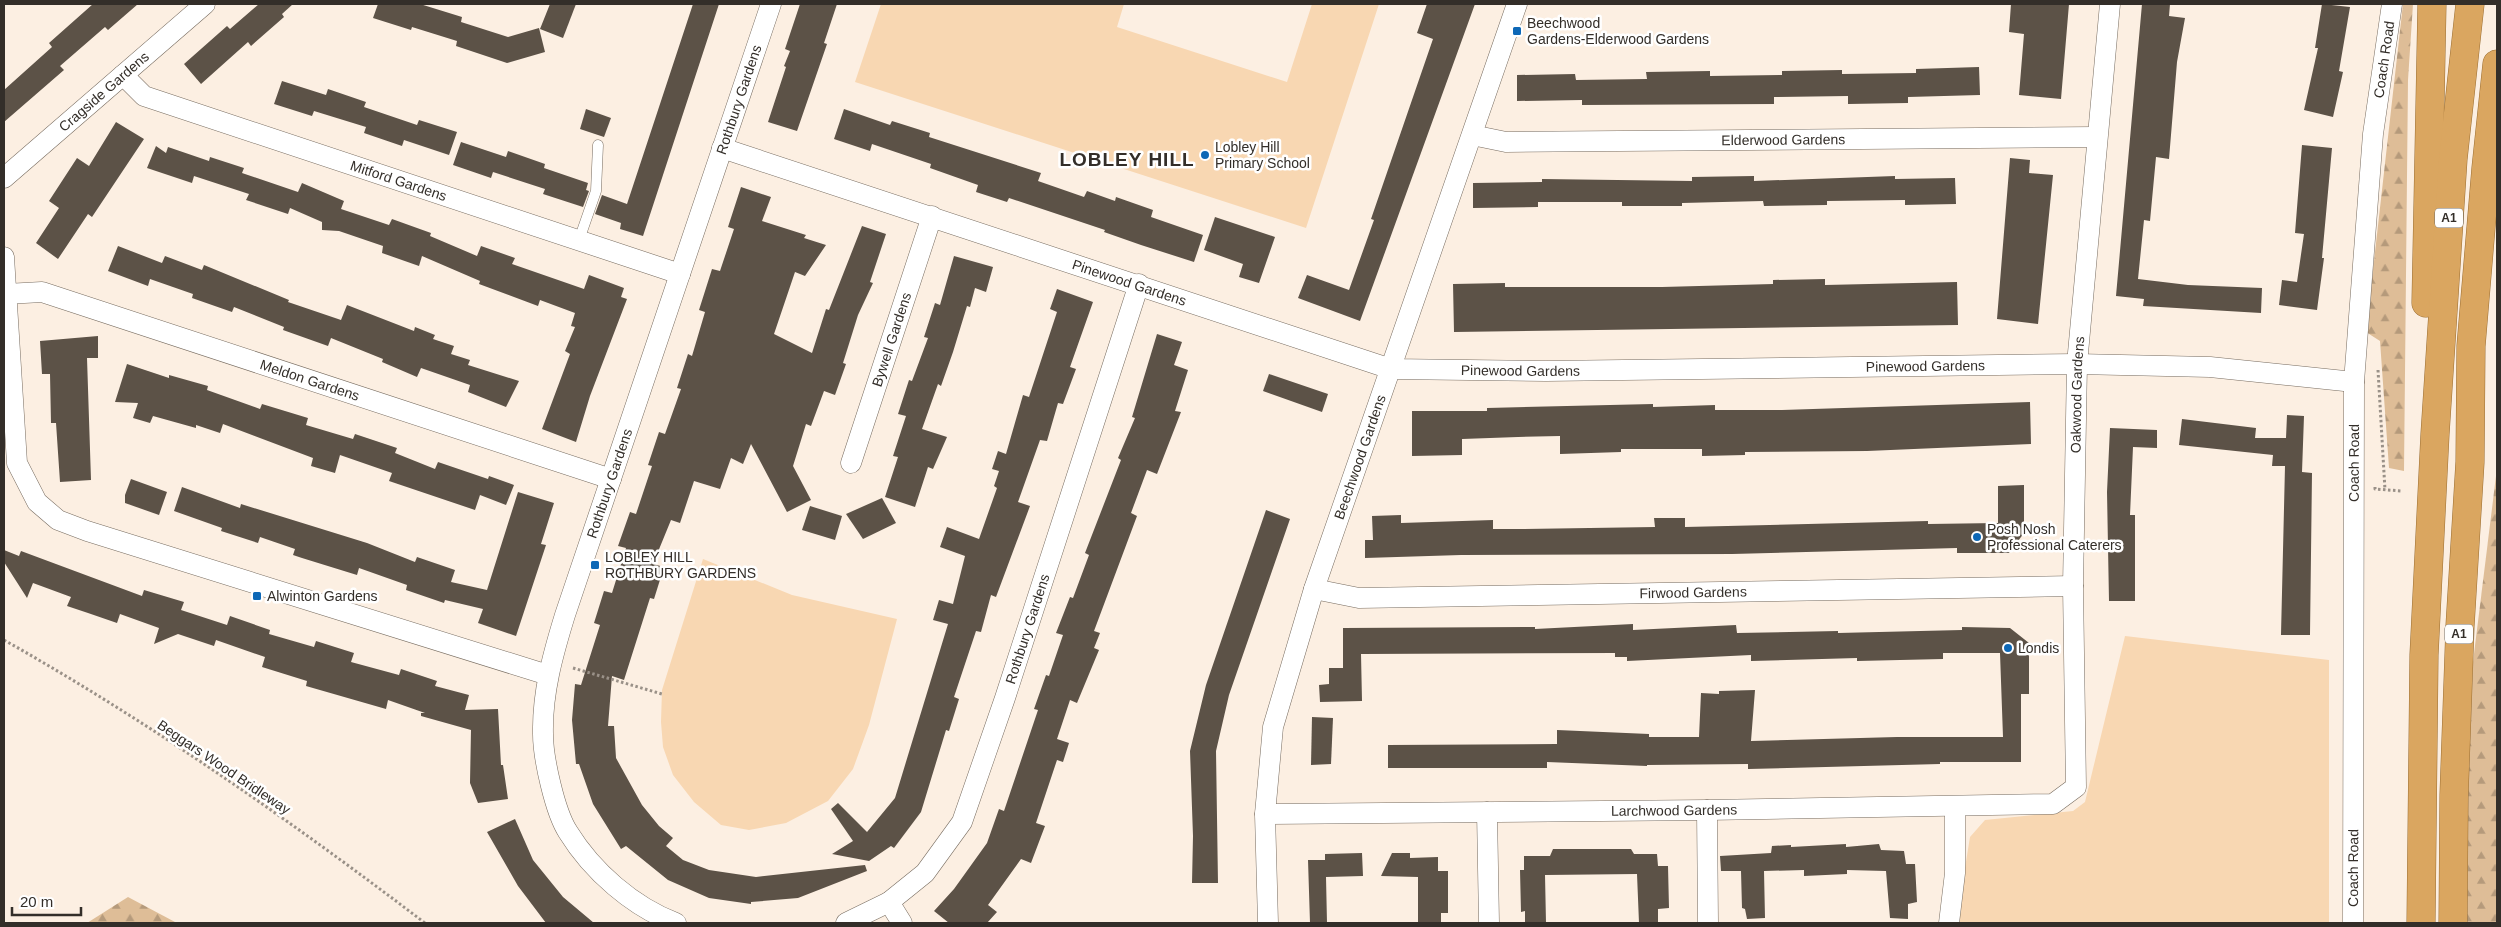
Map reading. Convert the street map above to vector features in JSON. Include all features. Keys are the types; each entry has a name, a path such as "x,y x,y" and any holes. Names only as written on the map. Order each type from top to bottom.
{"highway":[{"name":"A1","path":"2432,4 2425,330 2435,434"},
{"name":"A1","path":"2421,923 2424,655 2435,434 2453,159 2470,4"},
{"name":"A1","path":"2453,923 2460,626 2470,462 2471,346 2497,64"},
{"name":"A1","path":"2471,346 2497,193"}],"street":[{"name":"Cragside Gardens","path":"4,178 205,4"},
{"name":"Rothbury Gardens","path":"676,923 665,919 625,894 597,869 567,831 552,790 543,734 549,668 771,4"},
{"name":"Beechwood Gardens","path":"1268,923 1265,814 1273,727 1314,589 1517,4"},
{"name":"Oakwood Gardens","path":"2076,786 2073,586 2077,364 2096,137 2110,4"},
{"name":"Coach Road","path":"2353,923 2354,382 2373,134 2392,4"},
{"name":"Mitford Gardens","path":"123,75 144,96 680,274"},
{"name":"Elderwood Gardens","path":"1472,135 1506,142 2096,137"},
{"name":"Pinewood Gardens","path":"722,148 1391,369 1546,371 2077,364 2210,367 2354,382"},
{"name":"Bywell Gardens","path":"852,463 932,216"},
{"path":"4,257 17,463 37,502 58,520 88,531 549,668"},
{"name":"Rothbury Gardens","path":"846,923 888,902 925,872 962,822 1005,698 1138,284"},
{"name":"Meldon Gardens","path":"6,294 42,292 611,479"},
{"name":"Firwood Gardens","path":"1314,589 1359,598 2073,586"},
{"name":"Larchwood Gardens","path":"1265,814 1955,807 2053,804 2076,786"},
{"path":"1949,923 1955,874 1955,807"},
{"path":"1707,810 1708,923"},
{"path":"1487,812 1489,923"},
{"path":"888,902 902,923"}],"lane":[{"path":"579,240 596,191 598,145"}],"path":[{"path":"2378,366 2385,490 2402,491"},
{"name":"Beggars Wood Bridleway","path":"4,640 68,676 177,747 337,858 425,923"},
{"path":"549,668 662,694"}],"shaded area":[{"name":"Lobley Hill Primary School","path":"881,4 1124,4 1117,27 1287,82 1312,4 1379,4 1306,228 855,82"},
{"path":"703,559 792,595 897,619 869,725 853,769 828,801 786,823 749,830 721,825 694,802 673,775 663,747 661,722 662,690"},
{"path":"2125,636 2329,660 2329,923 1956,923 1970,837 1985,820 2073,811 2085,802"}],"green space":[{"path":"2403,4 2413,4 2408,80 2404,471 2389,468 2380,341 2366,332"},
{"path":"2497,468 2497,923 2467,923 2468,751 2473,662"},
{"path":"128,897 175,922 176,923 87,923"}],"building":[{"path":"93,4 138,4 108,30 105,27 60,66 64,70 4,122 4,90 52,47 49,43"},
{"path":"259,4 293,4 282,14 284,17 251,46 248,42 201,84 184,64 227,26 230,29"},
{"path":"378,4 420,4 462,17 461,22 508,37 539,28 545,52 507,63 456,46 457,41 412,27 411,30 373,18"},
{"path":"550,4 576,4 563,38 540,29"},
{"path":"693,4 719,4 643,236 620,229 621,223 595,214 602,195 627,204"},
{"path":"800,4 837,4 824,43 827,44 797,131 768,122 786,67 784,66 790,51 785,49"},
{"path":"1427,4 1475,4 1360,321 1298,298 1307,275 1349,290 1374,220 1371,219 1433,39 1417,33"},
{"path":"2011,4 2069,4 2061,99 2019,95 2024,34 2009,32"},
{"path":"2142,4 2170,4 2169,16 2185,18 2177,62 2169,159 2156,157 2150,221 2144,220 2138,279 2188,285 2262,288 2261,313 2143,306 2144,299 2116,296"},
{"path":"2322,4 2350,7 2339,71 2343,72 2333,117 2304,110 2318,48 2315,48"},
{"path":"1979,67 1980,95 1908,97 1908,103 1848,104 1848,96 1774,97 1774,104 1582,105 1582,100 1517,101 1517,75 1575,74 1576,80 1647,79 1646,72 1710,71 1710,76 1782,75 1782,71 1842,70 1842,74 1916,73 1916,69"},
{"path":"282,81 326,95 328,89 366,102 364,107 417,125 419,120 457,132 449,155 404,140 402,146 364,133 366,127 314,111 312,116 274,104"},
{"path":"586,109 611,118 604,137 580,129"},
{"path":"844,109 890,125 892,121 930,133 929,137 1041,173 1038,181 1084,197 1087,191 1115,201 1116,197 1153,210 1151,217 1203,235 1194,262 1009,198 1007,202 976,192 978,185 930,168 931,164 872,144 870,151 834,139"},
{"path":"116,122 144,139 92,217 88,214 58,259 36,243 59,208 49,201 77,158 89,166"},
{"path":"461,142 506,157 508,151 545,164 544,168 588,183 586,190 589,191 583,207 543,194 545,189 493,172 491,178 453,165"},
{"path":"2302,145 2332,148 2322,258 2324,258 2317,310 2279,305 2282,280 2297,282 2304,234 2295,233"},
{"path":"156,146 166,153 168,147 209,161 210,157 244,168 242,173 298,192 302,183 344,201 341,209 389,225 392,219 431,233 430,236 477,256 481,246 515,258 512,264 584,289 589,275 624,288 621,297 627,299 590,396 576,442 542,429 570,354 565,351 575,327 571,326 575,313 540,300 538,306 479,284 480,281 422,256 419,266 382,253 383,246 339,231 322,230 322,222 290,208 288,214 246,200 249,194 194,176 192,183 147,168"},
{"path":"2010,158 2030,160 2029,173 2053,175 2038,324 1997,319"},
{"path":"1754,176 1754,181 1895,176 1895,179 1955,178 1956,204 1905,205 1905,200 1827,201 1827,205 1764,206 1763,201 1682,203 1682,206 1622,206 1622,202 1538,202 1538,207 1473,208 1473,183 1542,182 1542,179 1692,181 1692,177"},
{"path":"741,187 771,197 762,221 806,235 804,238 826,245 805,276 795,272 774,334 812,353 826,309 829,310 862,226 886,234 870,282 873,283 858,315 843,363 846,364 835,395 824,391 811,426 806,424 793,466 811,500 787,512 751,444 743,464 731,458 720,489 694,481 680,523 671,520 653,564 664,567 654,599 650,598 624,680 612,676 608,726 614,726 616,758 642,805 659,826 673,838 666,846 683,860 709,870 756,877 865,865 867,871 798,898 751,902 751,904 709,898 668,880 626,846 621,849 593,804 579,764 576,764 572,720 575,684 581,685 600,625 594,623 604,591 612,593 626,548 618,546 630,512 636,514 652,466 648,465 659,432 665,434 681,389 677,388 688,354 692,356 705,312 699,310 712,269 720,271 734,229 728,227"},
{"path":"1215,217 1275,237 1259,283 1239,277 1243,264 1204,250"},
{"path":"118,246 162,263 165,256 202,270 204,265 289,300 288,302 341,320 347,305 414,331 415,327 435,335 433,339 454,346 451,354 470,360 468,365 519,381 506,407 468,392 470,385 421,368 417,377 382,362 383,359 331,338 328,346 283,330 284,327 234,307 232,312 192,298 193,294 150,279 148,286 108,271"},
{"path":"954,256 993,267 986,292 975,288 970,307 967,306 941,386 938,384 922,429 947,437 933,469 928,467 915,507 885,497 898,457 893,456 906,416 898,414 909,380 912,381 928,338 924,337 935,303 940,305"},
{"path":"1825,279 1825,285 1957,282 1958,325 1454,332 1453,284 1505,283 1505,287 1662,287 1773,284 1773,280"},
{"path":"1057,289 1093,302 1070,367 1076,369 1063,404 1058,403 1047,441 1040,440 1018,502 1030,506 996,597 991,595 981,632 976,631 954,697 959,699 949,731 946,730 921,812 894,848 891,846 869,861 832,854 853,841 831,809 838,803 867,832 895,798 948,624 933,620 939,600 953,604 965,556 940,547 947,527 979,539 997,488 994,486 999,471 992,469 998,451 1006,454 1023,395 1029,397 1057,312 1050,309"},
{"path":"1157,334 1182,342 1174,365 1188,370 1175,411 1181,412 1157,474 1147,470 1131,513 1137,516 1094,631 1100,633 1094,648 1099,650 1077,703 1070,700 1057,739 1069,743 1063,762 1057,760 1036,823 1045,826 1031,863 1021,859 988,905 997,912 987,923 949,923 934,911 954,889 987,843 999,809 1004,811 1038,710 1034,709 1046,675 1049,676 1063,635 1056,633 1070,597 1073,598 1089,555 1085,553 1121,460 1118,458 1135,418 1132,417"},
{"path":"98,336 98,358 87,358 91,480 60,482 56,423 51,423 50,374 42,374 40,341"},
{"path":"127,364 169,378 169,375 208,386 207,390 260,409 262,404 308,418 306,425 353,439 355,434 397,448 395,453 435,469 438,462 488,479 489,476 514,485 506,505 480,495 475,510 389,481 392,473 340,455 335,473 311,466 313,458 223,424 220,433 196,425 196,428 153,416 150,423 133,418 138,403 115,402"},
{"path":"1269,374 1328,394 1322,412 1263,391"},
{"path":"2030,402 2031,444 1867,451 1745,452 1745,455 1702,456 1702,449 1621,449 1621,452 1560,454 1560,436 1462,439 1462,455 1412,456 1412,411 1487,411 1487,408 1653,404 1653,407 1715,405 1715,410 1782,410"},
{"path":"2287,415 2304,416 2302,472 2312,473 2310,635 2281,635 2285,466 2272,466 2273,455 2179,445 2182,419 2256,428 2255,438 2286,438"},
{"path":"2110,428 2157,430 2157,448 2133,447 2130,515 2135,515 2135,601 2109,601 2107,492"},
{"path":"131,479 167,492 159,515 125,503 125,495"},
{"path":"2024,485 2024,533 2009,553 1957,553 1957,548 1732,554 1461,555 1365,558 1365,540 1373,540 1372,516 1401,515 1401,523 1493,520 1493,529 1655,527 1654,518 1685,518 1685,527 1928,521 1928,524 1998,523 1998,486"},
{"path":"182,487 240,508 241,504 367,543 415,562 417,557 455,570 451,582 487,590 518,492 554,503 541,544 546,545 516,636 478,623 483,609 445,600 444,603 406,590 407,585 359,568 357,575 302,558 293,555 295,549 260,537 258,543 221,531 222,528 174,511"},
{"path":"882,498 896,523 863,539 846,514"},
{"path":"810,506 842,516 835,540 802,530"},
{"path":"1266,510 1290,519 1229,695 1216,751 1218,883 1192,883 1193,836 1190,751 1206,685"},
{"path":"4,550 19,556 21,551 142,596 144,590 184,602 181,610 227,625 230,616 270,630 269,634 314,647 316,641 354,653 351,662 399,675 401,669 437,681 435,686 469,695 465,710 498,709 501,765 503,765 508,799 478,803 470,783 471,730 421,716 421,713 425,713 388,700 386,709 306,686 307,681 262,667 265,657 216,640 214,646 178,634 154,644 159,628 120,614 117,623 67,606 71,597 33,583 27,598 4,562"},
{"path":"1633,624 1633,630 1736,625 1737,633 1962,630 1962,627 2010,628 2029,643 2029,694 2021,694 2021,762 1940,762 1940,764 1748,769 1748,764 1647,766 1547,762 1547,768 1388,768 1388,745 1557,744 1557,730 1649,734 1649,737 1699,737 1701,693 1719,694 1719,691 1755,690 1751,741 1897,737 2003,737 2000,653 1943,653 1943,659 1857,661 1857,658 1751,661 1751,655 1627,661 1627,657 1615,657 1615,653 1361,654 1362,701 1320,702 1319,685 1329,684 1329,668 1343,668 1343,628 1535,627 1535,629"},
{"path":"1312,717 1333,718 1331,764 1311,765"},
{"path":"515,819 533,860 563,897 594,923 546,923 518,886 487,832"},
{"path":"1846,844 1846,847 1879,844 1881,850 1904,851 1906,864 1915,864 1917,902 1908,904 1908,919 1890,918 1886,871 1847,870 1847,874 1804,876 1804,870 1764,871 1765,918 1747,919 1745,909 1742,908 1741,871 1721,871 1720,856 1771,853 1772,846 1791,845 1791,847"},
{"path":"1553,849 1631,849 1634,854 1657,854 1658,866 1668,866 1669,908 1658,909 1658,922 1639,923 1637,874 1545,875 1546,923 1525,923 1525,911 1521,912 1520,870 1524,870 1524,856 1550,856"},
{"path":"1362,853 1363,876 1326,877 1327,923 1310,923 1308,860 1325,860 1325,854"},
{"path":"1392,853 1410,853 1410,858 1438,857 1438,871 1448,871 1448,913 1441,913 1441,923 1418,923 1418,877 1381,876"}],"place":[{"name":"Beechwood Gardens-Elderwood Gardens","path":"1517,31"},
{"name":"Lobley Hill Primary School","path":"1205,155"},
{"name":"Posh Nosh Professional Caterers","path":"1977,537"},
{"name":"LOBLEY HILL ROTHBURY GARDENS","path":"595,565"},
{"name":"Alwinton Gardens","path":"257,596"},
{"name":"Londis","path":"2008,648"}],"district":[{"name":"LOBLEY HILL","path":"1127,159"}]}
